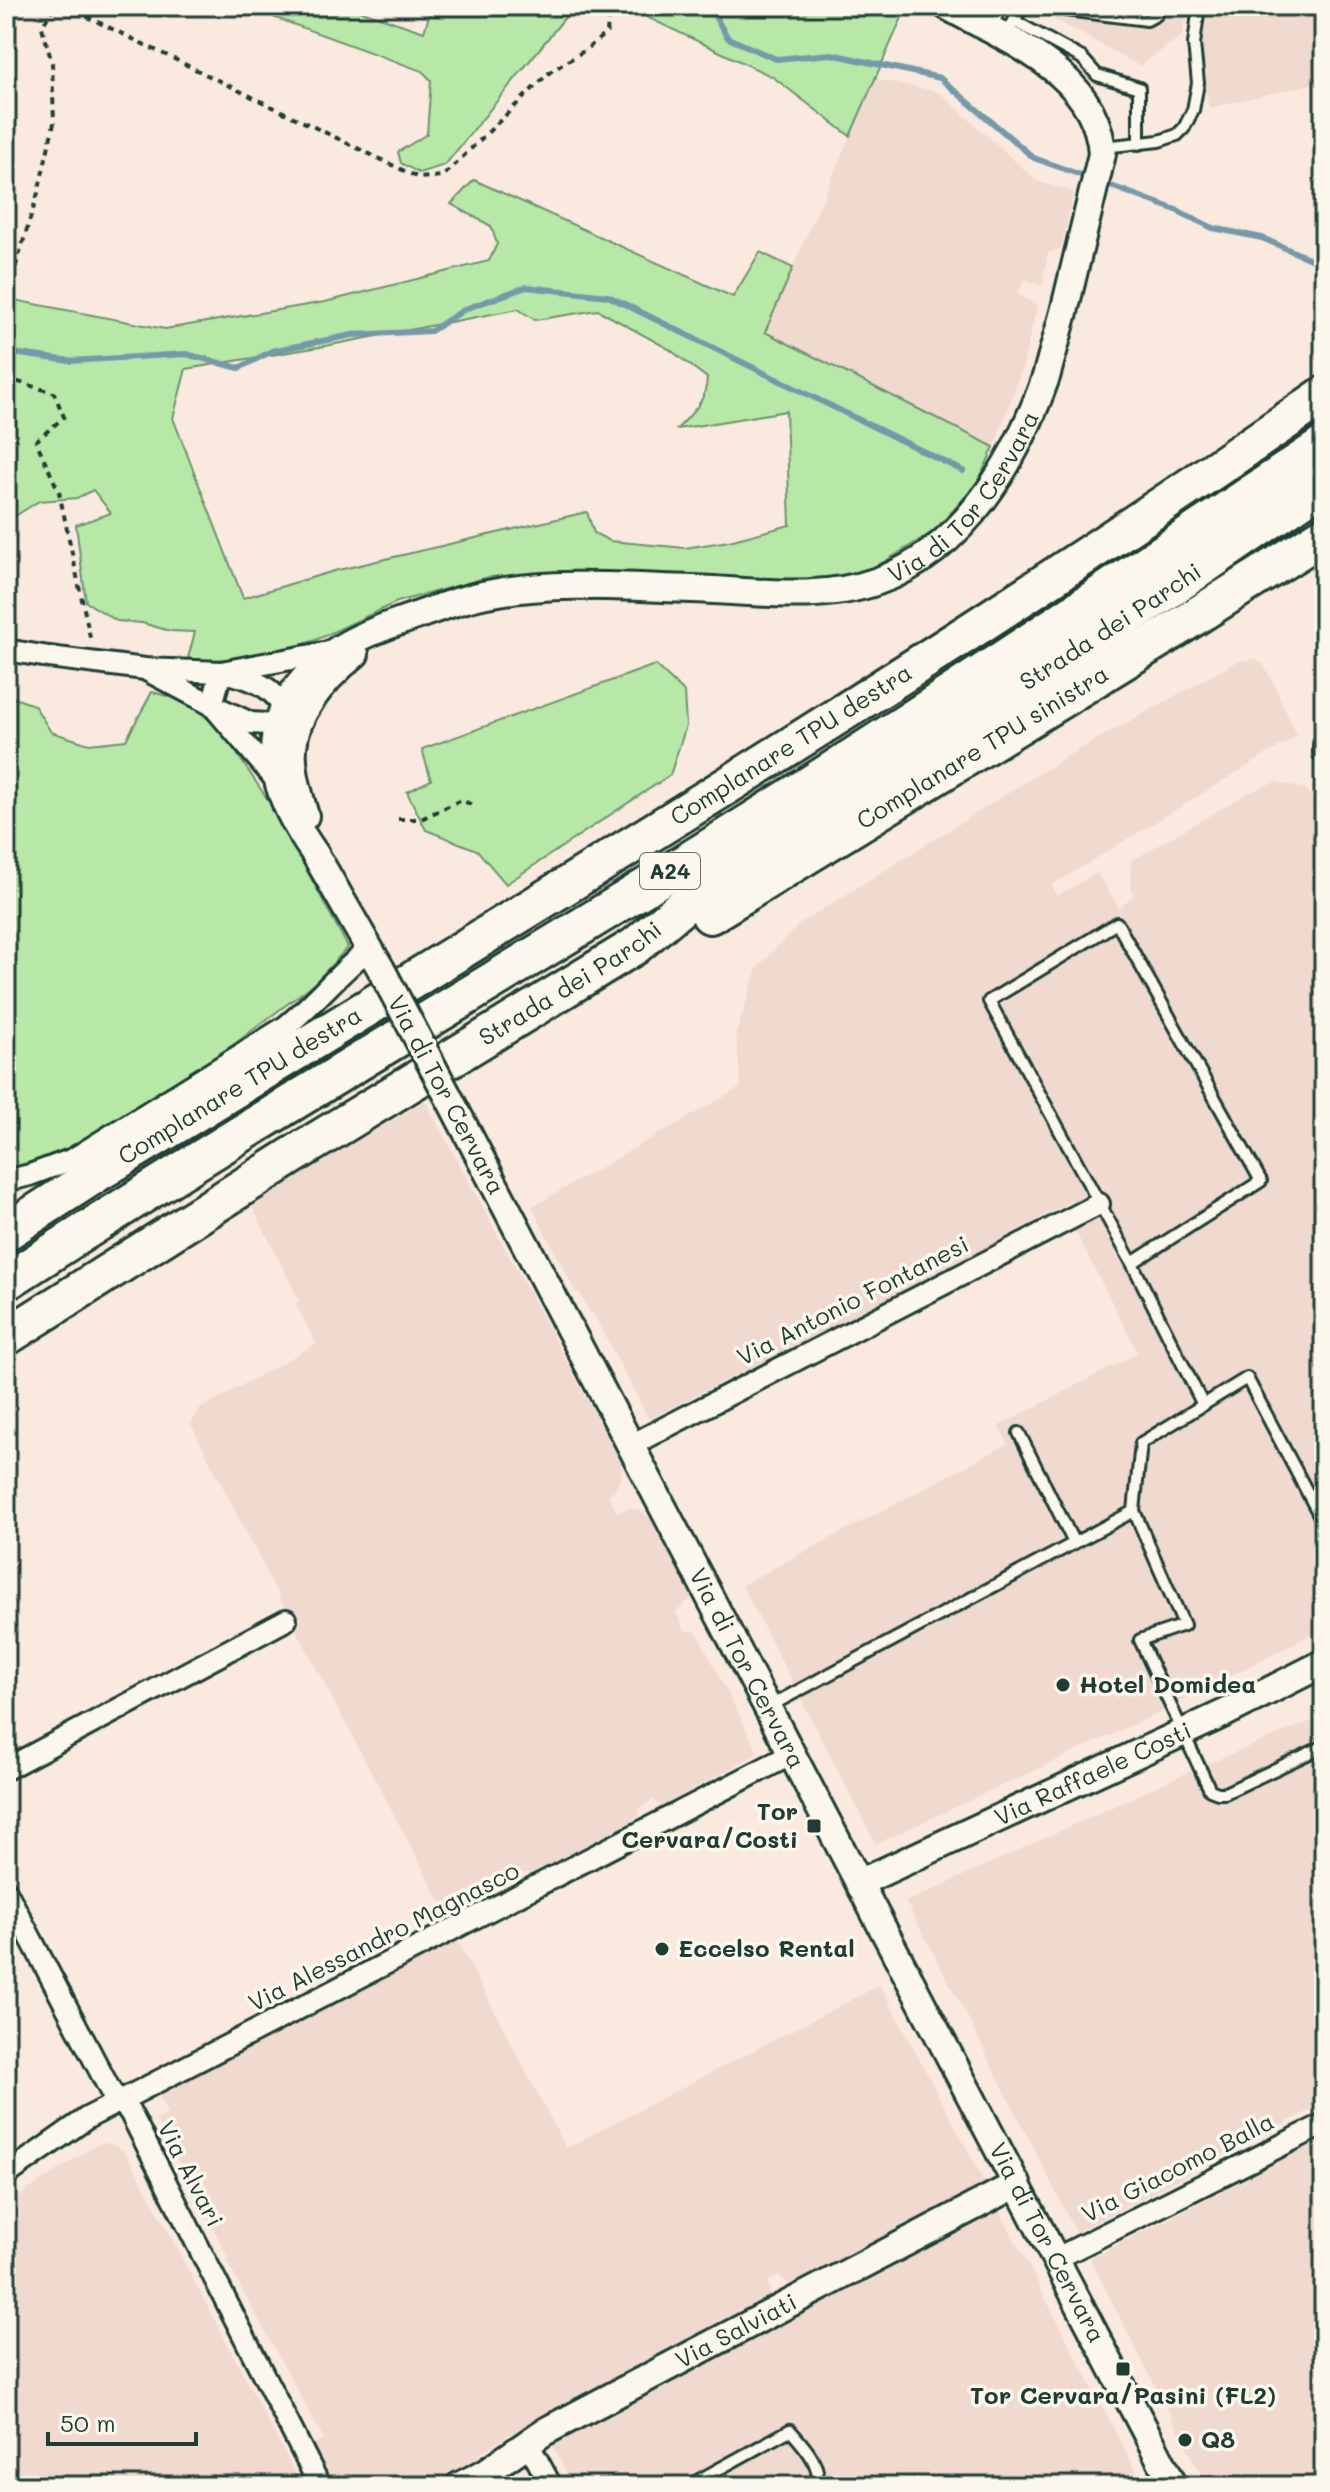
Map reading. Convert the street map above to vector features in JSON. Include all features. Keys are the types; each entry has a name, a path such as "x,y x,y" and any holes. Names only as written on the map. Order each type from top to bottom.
{"highway":[{"name":"Complanare TPU destra","path":"6,1232 841,714 1149,514 1316,398"},
{"name":"Strada dei Parchi","path":"6,1282 117,1210 746,825 980,675 1324,445"},
{"name":"Strada dei Parchi","path":"6,1337 316,1141 635,946 696,895 1149,603 1324,484"},
{"name":"Complanare TPU sinistra","path":"635,946 710,915 1324,535"}],"street":[{"name":"Via di Tor Cervara","path":"947,6 1003,30 1081,93 1092,113 1102,150 1046,377 1015,446 970,515 932,551 907,567 857,587 813,593 564,586 518,589 475,597 368,632 334,651 305,675 275,748 276,780 289,811 375,959 447,1094 1174,2486"},
{"name":"Via di Tor Cervara","path":"287,719 310,703 340,666 371,640 402,621"},
{"path":"6,650 145,669 221,672 250,677 268,689 287,719 251,723 145,669"},
{"path":"221,672 334,651"},
{"path":"212,705 221,672"},
{"path":"212,705 276,780"},
{"name":"Via di Tor Cervara","path":"287,719 297,787 315,854"},
{"path":"1324,745 1324,753"},
{"path":"6,1181 73,1159 285,1027 306,1010 344,968 375,959"},
{"name":"Via Antonio Fontanesi","path":"631,1445 1099,1204"},
{"path":"6,1769 286,1620"},
{"name":"Via Raffaele Costi","path":"859,1883 1321,1672"},
{"name":"Via Alessandro Magnasco","path":"6,2175 87,2118 792,1754"},
{"name":"Via Alvari","path":"6,1891 111,2092 130,2112 320,2486"},
{"name":"Via Giacomo Balla","path":"1055,2259 1324,2124"},
{"name":"Via Salviati","path":"459,2486 485,2473 544,2432 1017,2184"},
{"path":"528,2443 551,2486"}],"lane":[{"path":"1003,6 1003,30"},
{"path":"1003,30 1023,6"},
{"path":"1055,6 1147,20 1156,15 1161,6"},
{"path":"1102,150 1177,135 1188,122 1198,83 1194,44 1199,6"},
{"path":"1003,30 1082,58 1097,75 1139,88 1139,144"},
{"path":"1132,1263 1261,1181 1117,923 989,1001 1132,1263 1203,1405"},
{"path":"1324,1524 1247,1378 1141,1443 1134,1511 1184,1625 1140,1640 1210,1790 1225,1793 1324,1746"},
{"path":"1019,1433 1074,1543"},
{"path":"766,1708 1134,1511"},
{"path":"688,2486 790,2430 810,2454 820,2475 817,2486"}],"path":[{"path":"6,289 38,193 54,123 52,63 42,27 54,6"},
{"path":"65,6 419,178 443,176 550,72 587,49 607,32 609,12 605,6"},
{"path":"6,378 54,393 64,417 36,441 59,492 92,643"},
{"path":"398,819 421,819 461,800 475,806"}],"shaded area":[{"path":"1031,6 1187,6 1182,36 1140,66"},
{"path":"1206,6 1324,6 1324,78 1316,83 1209,108 1198,50"},
{"path":"875,79 939,92 1037,181 1074,192 1061,248 1048,253 1042,286 1025,279 1017,294 1037,305 1023,366 994,447 765,331"},
{"path":"1255,659 1262,663 1272,680 1295,737 1052,885 1057,896 1097,873 1119,908 1133,896 1131,861 1248,793 1275,782 1306,789 1316,803 1311,815 1319,829 1324,829 1324,1628 1158,1713 876,1844 742,1585 1008,1444 999,1426 1138,1353 1074,1229 1085,1222 1081,1213 1073,1200 990,1246 649,1419 593,1313 590,1313 579,1291 576,1293 532,1207 741,1087 736,1034 757,968 801,923 1069,755 1238,661"},
{"path":"425,1101 621,1462 621,1475 615,1490 608,1495 617,1512 630,1508 650,1518 692,1597 676,1612 685,1631 698,1634 758,1753 662,1806 652,1800 639,1808 639,1816 631,1822 532,1873 517,1872 512,1867 491,1878 493,1891 487,1901 450,1920 191,1424 198,1410 316,1344 295,1303 299,1300 251,1204"},
{"path":"1324,1716 1324,2103 1076,2232 906,1902 1188,1772"},
{"path":"456,1938 566,2148 880,1985 985,2183 790,2285 779,2275 768,2281 770,2294 514,2432 480,2453 475,2465 435,2486 335,2486 313,2445 324,2439 226,2260 228,2257 156,2120 168,2114 159,2096"},
{"path":"1324,2139 1324,2486 1207,2486 1090,2259"},
{"path":"103,2143 125,2152 302,2486 6,2486 6,2205"},
{"path":"999,2210 1144,2486 572,2486 551,2442"}],"green space":[{"path":"243,6 347,6 424,32 432,6 572,6 445,165 419,173 401,163 398,152 427,134 431,80 422,71"},
{"path":"630,6 907,6 850,136 773,77 634,11"},
{"path":"474,180 733,297 760,252 793,268 765,332 994,447 977,484 934,531 876,567 810,582 685,574 572,572 489,577 397,602 316,640 266,656 187,662 195,632 170,631 142,623 117,621 86,602 76,525 111,513 93,490 77,498 39,501 12,518 6,529 6,303 9,299 165,329 325,302 489,261 497,244 491,226 451,204","holes":["518,309 535,320 598,310 669,349 707,378 701,400 677,429 786,411 790,525 729,541 685,548 610,541 594,533 587,512 334,571 243,598 173,418 186,369"]},
{"path":"655,665 684,692 686,726 670,775 506,884 477,850 426,830 407,792 431,780 422,749"},
{"path":"152,692 183,700 219,727 274,809 348,947 315,983 208,1064 65,1153 12,1167 6,1158 6,695 34,705 51,732 89,744 126,740"}],"waterway":[{"path":"712,6 711,10 728,38 776,59 831,54 940,78 1034,158 1089,178"},
{"path":"1103,183 1176,210 1213,228 1262,238 1324,265"},
{"path":"6,352 70,361 186,354 239,368 272,351 352,335 431,331 465,309 526,287 608,296 963,471"}],"place":[{"name":"Hotel Domidea","path":"1063,1685"},
{"name":"Tor Cervara/Costi","path":"814,1826"},
{"name":"Eccelso Rental","path":"662,1949"},
{"name":"Tor Cervara/Pasini (FL2)","path":"1123,2369"},
{"name":"Q8","path":"1185,2440"}]}
